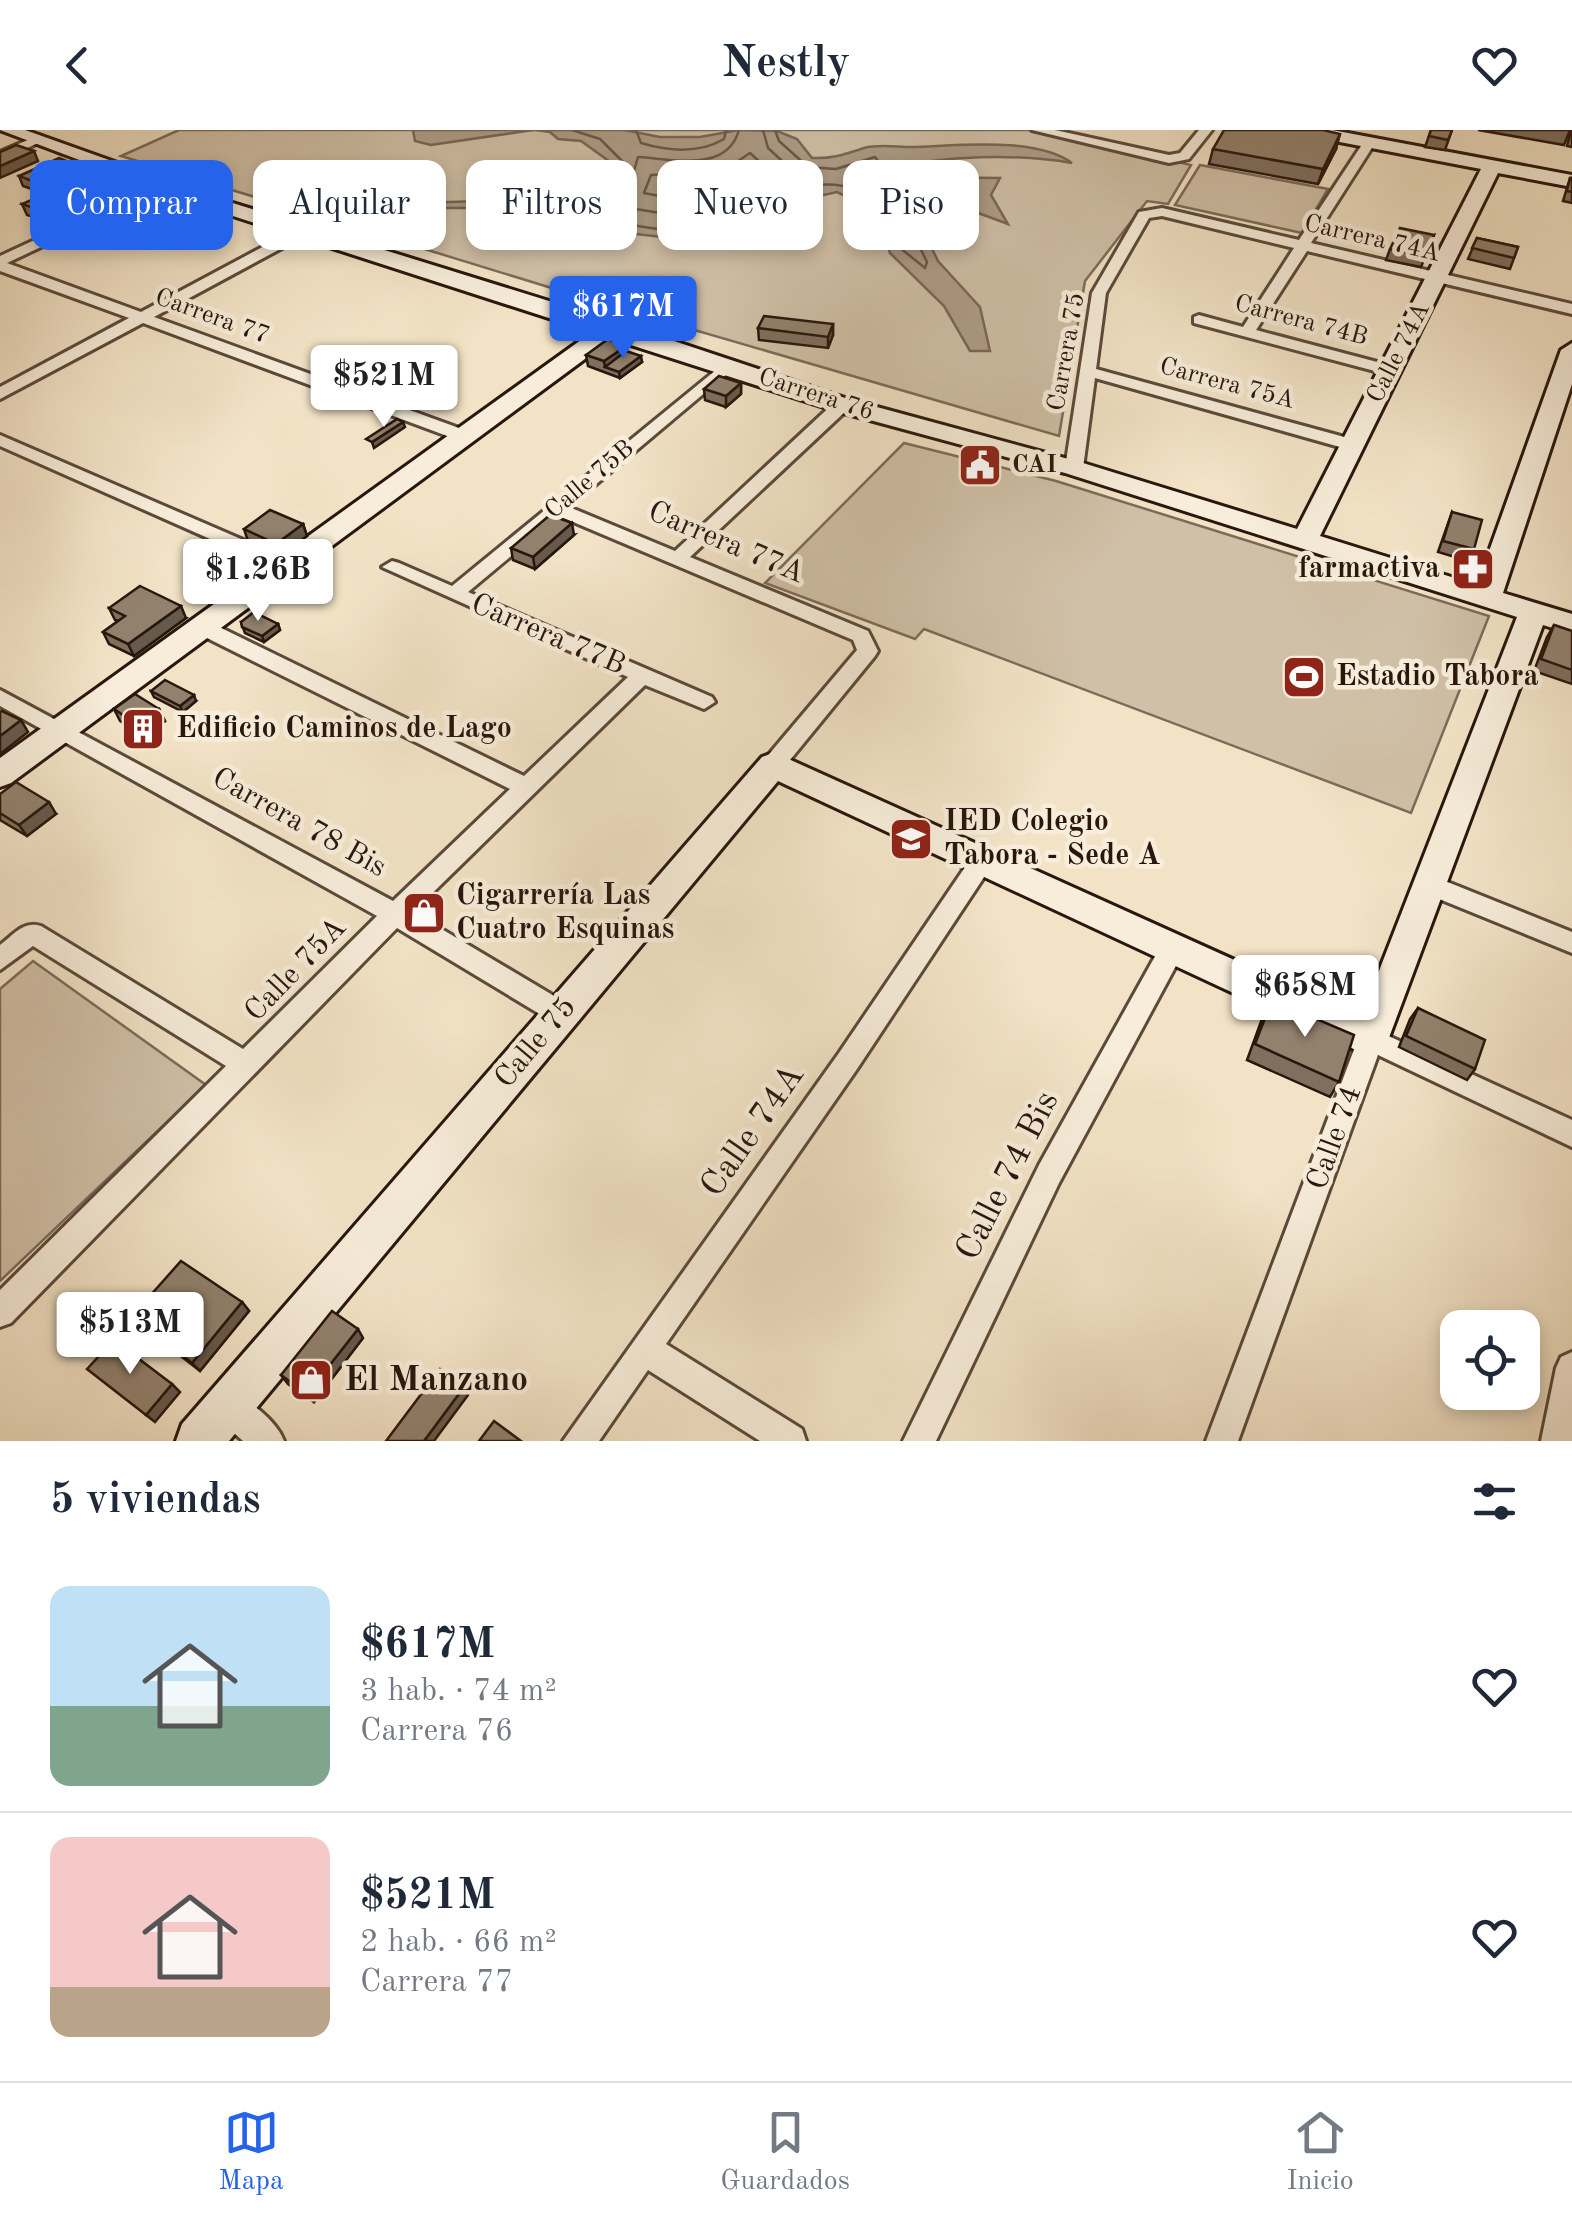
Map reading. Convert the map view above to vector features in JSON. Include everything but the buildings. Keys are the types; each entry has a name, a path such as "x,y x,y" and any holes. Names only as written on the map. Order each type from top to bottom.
{"street":[{"name":"Carrera 76","path":"8,130 87,160"},
{"path":"1038,130 1162,158 1184,156 1206,130"},
{"path":"1303,130 1572,181"},
{"path":"0,157 34,142"},
{"path":"1247,332 1369,142"},
{"name":"Calle 74A","path":"1305,540 1492,166"},
{"name":"Carrera 74A","path":"1162,212 1572,309"},
{"name":"Carrera 75","path":"1074,468 1100,294 1138,220 1162,212"},
{"path":"0,263 30,249"},
{"path":"0,394 268,250"},
{"name":"Carrera 76","path":"364,250 842,404 1074,468 1572,624"},
{"name":"Carrera 77","path":"0,263 464,436"},
{"name":"Carrera 74B","path":"1199,320 1390,370"},
{"path":"0,775 612,328"},
{"path":"1487,597 1572,350"},
{"name":"Calle 75B","path":"454,594 727,366"},
{"name":"Carrera 75A","path":"1087,371 1353,444"},
{"path":"678,558 842,404"},
{"path":"0,440 287,566"},
{"name":"Carrera 77A","path":"556,508 861,636 867,643"},
{"name":"Carrera 77B","path":"392,567 704,702"},
{"name":"Calle 74","path":"1222,1441 1533,612"},
{"path":"202,627 524,786"},
{"name":"Calle 75","path":"199,1441 773,765 868,650 867,643"},
{"name":"Calle 75A","path":"0,1312 524,786 642,676"},
{"name":"Carrera 78 Bis","path":"0,696 395,914 562,1014"},
{"path":"773,765 1572,1134"},
{"name":"Calle 74A","path":"580,1441 982,861"},
{"path":"1430,885 1572,943"},
{"path":"0,960 32,933 248,1066"},
{"name":"Calle 74 Bis","path":"919,1441 1049,1174 1172,948"},
{"path":"646,1350 790,1441"},
{"path":"1556,1441 1572,1368"},
{"path":"228,1406 268,1441"}],"shaded area":[{"path":"179,130 1037,130 1191,165 1168,204 1147,201 1085,281 1059,436 428,250 446,250 446,160 253,160 253,196 233,190 233,160 134,160 121,156"},
{"path":"1200,165 1328,189 1302,233 1175,205"},
{"path":"904,443 1056,481 1489,616 1411,813 924,629 915,639 765,583"},
{"path":"33,961 206,1085 0,1281 0,989"}],"water":[{"path":"413,130 533,130 431,145 415,141"},
{"path":"536,130 624,130 660,137 777,131 797,139 812,158 875,146 994,145 1038,149 1072,163 980,157 843,160 843,195 823,195 823,160 657,160 657,236 637,234 637,160 607,160 581,141 558,139 550,132"},
{"path":"979,178 1000,178 991,195 1008,224 979,213"},
{"path":"446,202 466,202 466,208 446,208"},
{"path":"889,250 933,250 980,307 990,351 970,351 944,306"}],"place":[{"name":"CAI","path":"980,465"},
{"name":"farmactiva","path":"1473,569"},
{"name":"Estadio Tabora","path":"1304,677"},
{"name":"Edificio Caminos de Lago","path":"143,729"},
{"name":"IED Colegio Tabora - Sede A","path":"911,839"},
{"name":"Cigarrería Las Cuatro Esquinas","path":"424,913"},
{"name":"El Manzano","path":"311,1380"}]}
